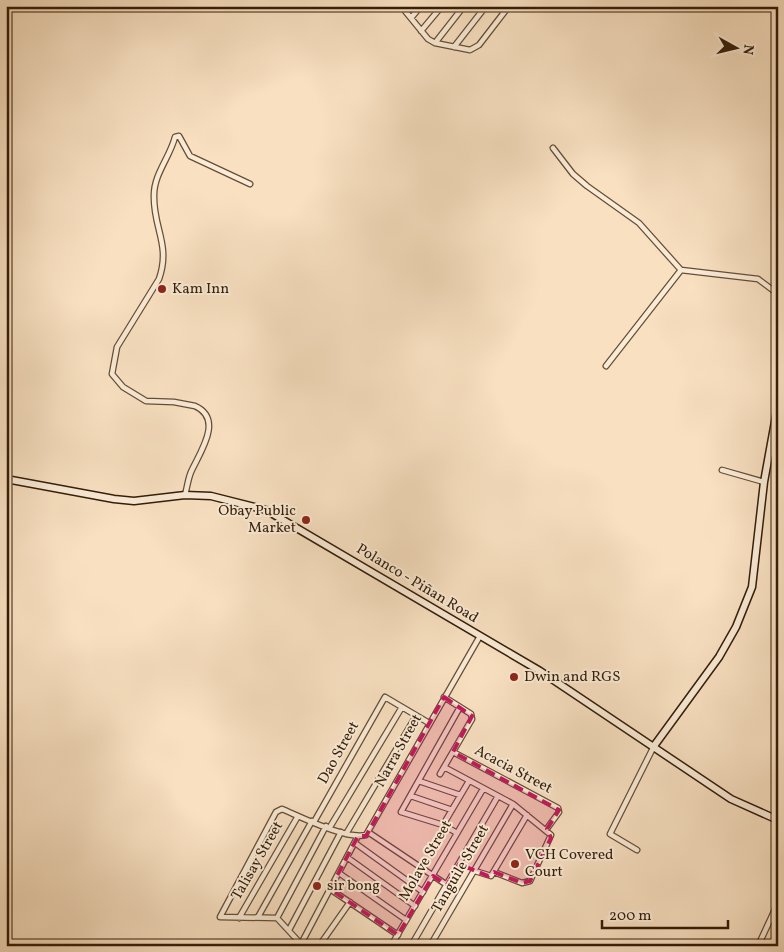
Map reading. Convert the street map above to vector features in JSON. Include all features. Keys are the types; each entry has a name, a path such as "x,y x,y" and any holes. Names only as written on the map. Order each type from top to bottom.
{"main road":[{"path":"654,746 710,670 741,614 754,579 764,482 778,405"},
{"name":"Polanco - Piñan Road","path":"6,479 114,499 152,500 185,495 211,496 266,510 416,596 540,671 731,799 778,820"}],"street":[{"path":"401,6 428,39 435,43 470,50 476,47 509,6"},
{"path":"411,18 421,6"},
{"path":"421,31 442,6"},
{"path":"435,43 464,6"},
{"path":"454,47 486,6"},
{"path":"185,495 190,475 209,430 208,417 201,409 195,406 138,398 114,379 111,370 117,347 159,279 163,268 165,253 157,224 154,193 158,173 175,137 179,136 190,156 250,184"},
{"path":"553,148 573,174 639,223 681,270 758,279 778,294"},
{"path":"606,366 681,270"},
{"path":"722,470 764,482"},
{"name":"Narra Street","path":"361,836 368,832 480,636"},
{"name":"Dao Street","path":"258,917 386,696 402,706"},
{"path":"440,774 472,716 444,697"},
{"path":"277,918 328,827 402,706 429,723"},
{"path":"457,833 443,824 402,814 402,811 460,707"},
{"path":"289,930 343,833 416,716"},
{"path":"637,850 610,834 654,746"},
{"name":"Acacia Street","path":"453,752 558,808 559,812 546,830"},
{"path":"444,767 513,804 551,836 530,881 522,883 475,871"},
{"path":"443,824 469,780"},
{"path":"419,781 460,795"},
{"name":"Molave Street","path":"391,946 483,789"},
{"path":"411,796 452,810"},
{"path":"411,946 498,796"},
{"name":"Tanguile Street","path":"430,946 513,804"},
{"path":"280,809 343,833 361,836 355,843 330,889 302,945 277,918 220,917 280,809"},
{"path":"492,874 527,815"},
{"name":"Talisay Street","path":"239,918 298,816"},
{"path":"368,832 447,885"},
{"path":"355,843 423,892"},
{"path":"348,858 415,906"},
{"path":"339,873 406,920"},
{"path":"330,889 398,935"},
{"path":"319,946 350,902"},
{"path":"758,946 778,903"}],"highlighted area":[{"path":"444,697 472,716 453,752 559,810 547,829 551,838 530,881 522,883 494,872 488,876 459,864 447,885 433,876 398,935 330,889 358,836 366,836"}],"place":[{"name":"Kam Inn","path":"162,289"},
{"name":"Obay Public Market","path":"306,520"},
{"name":"Dwin and RGS","path":"514,677"},
{"name":"VCH Covered Court","path":"515,864"},
{"name":"sir bong","path":"317,886"}]}
